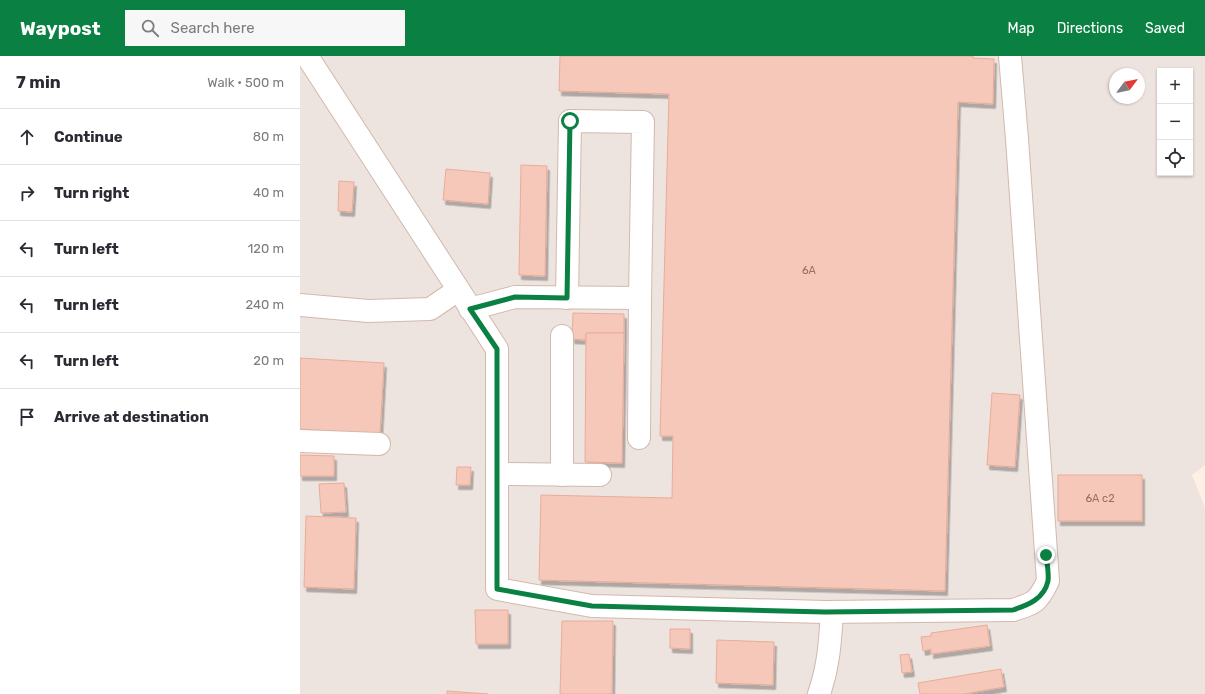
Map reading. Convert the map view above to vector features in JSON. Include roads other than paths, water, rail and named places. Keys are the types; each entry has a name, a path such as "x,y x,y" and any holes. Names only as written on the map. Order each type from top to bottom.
{"street":[{"path":"307,56 497,349 497,589 592,606 832,612 1013,610 1031,604 1041,595 1048,581 1010,56"},
{"path":"567,298 570,121 643,122 639,438"},
{"path":"300,305 368,311 430,309 458,290"},
{"path":"470,309 515,297 640,298"},
{"path":"562,336 562,475"},
{"path":"300,441 379,444"},
{"path":"497,474 600,475"},
{"path":"819,694 826,674 832,612"}]}
